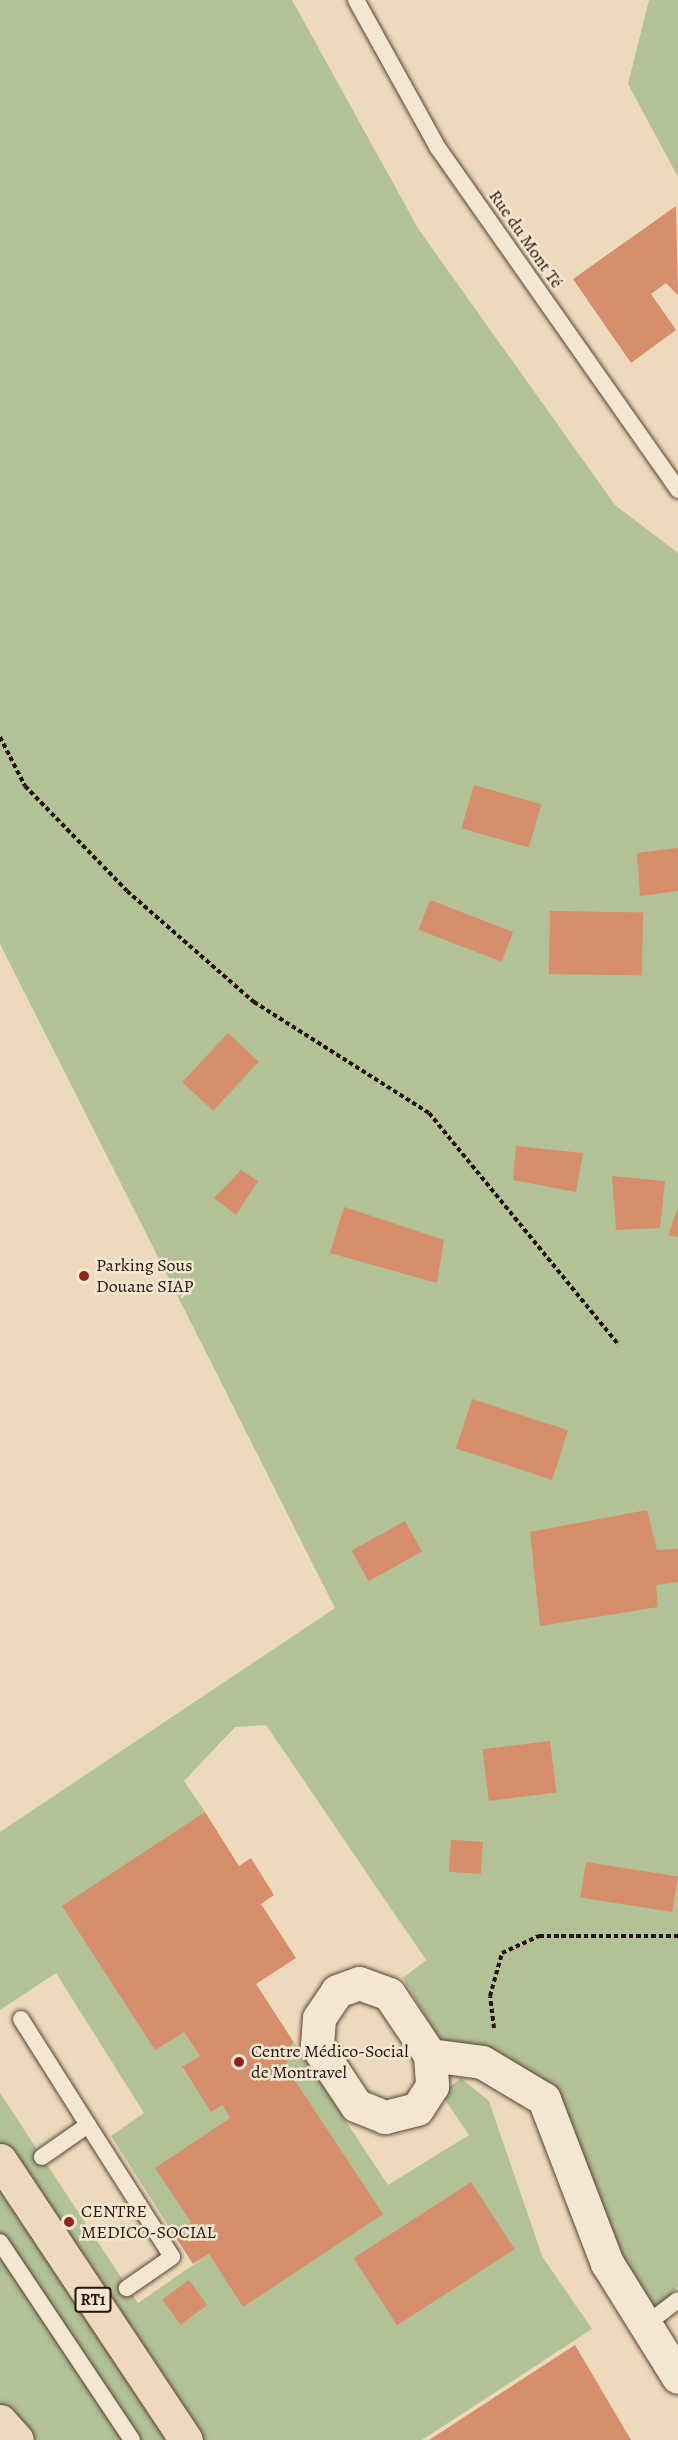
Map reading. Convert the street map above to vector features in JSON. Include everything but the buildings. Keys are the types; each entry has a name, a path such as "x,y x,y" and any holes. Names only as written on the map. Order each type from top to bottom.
{"main road":[{"name":"RT1","path":"0,2160 186,2440"},
{"path":"0,2421 17,2440"}],"street":[{"path":"430,2055 482,2062 544,2099 607,2263 678,2377"}],"lane":[{"name":"Rue du Mont Té","path":"356,0 438,148 678,490"},
{"path":"21,2019 172,2257 127,2288"},
{"path":"42,2157 88,2125"},
{"path":"0,2242 132,2440"},
{"path":"645,2325 678,2300"}],"path":[{"path":"0,737 25,786 127,891 254,1002 429,1113 619,1345"},
{"path":"501,2073 490,1996 502,1953 538,1936 678,1936"}],"green space":[{"path":"0,0 292,0 419,230 615,505 678,553 678,2286 645,2325 544,2099 450,2058 403,1978 426,1960 266,1725 235,1727 184,1781 205,1812 184,2032 200,2056 182,2068 211,2111 222,2105 230,2118 191,2222 173,2233 111,2136 144,2113 56,1973 0,2010 0,1832 335,1608 0,944"},
{"path":"649,0 678,0 678,177 628,84"},
{"path":"293,2041 388,2185 469,2135 441,2094 461,2078 489,2101 542,2256 592,2329 422,2440 0,2440 0,2093 138,2303 209,2254 243,2306 382,2214 286,2067"}],"place":[{"name":"Parking Sous Douane SIAP","path":"84,1276"},
{"name":"Centre Médico-Social de Montravel","path":"239,2062"},
{"name":"CENTRE MEDICO-SOCIAL","path":"69,2222"}]}
